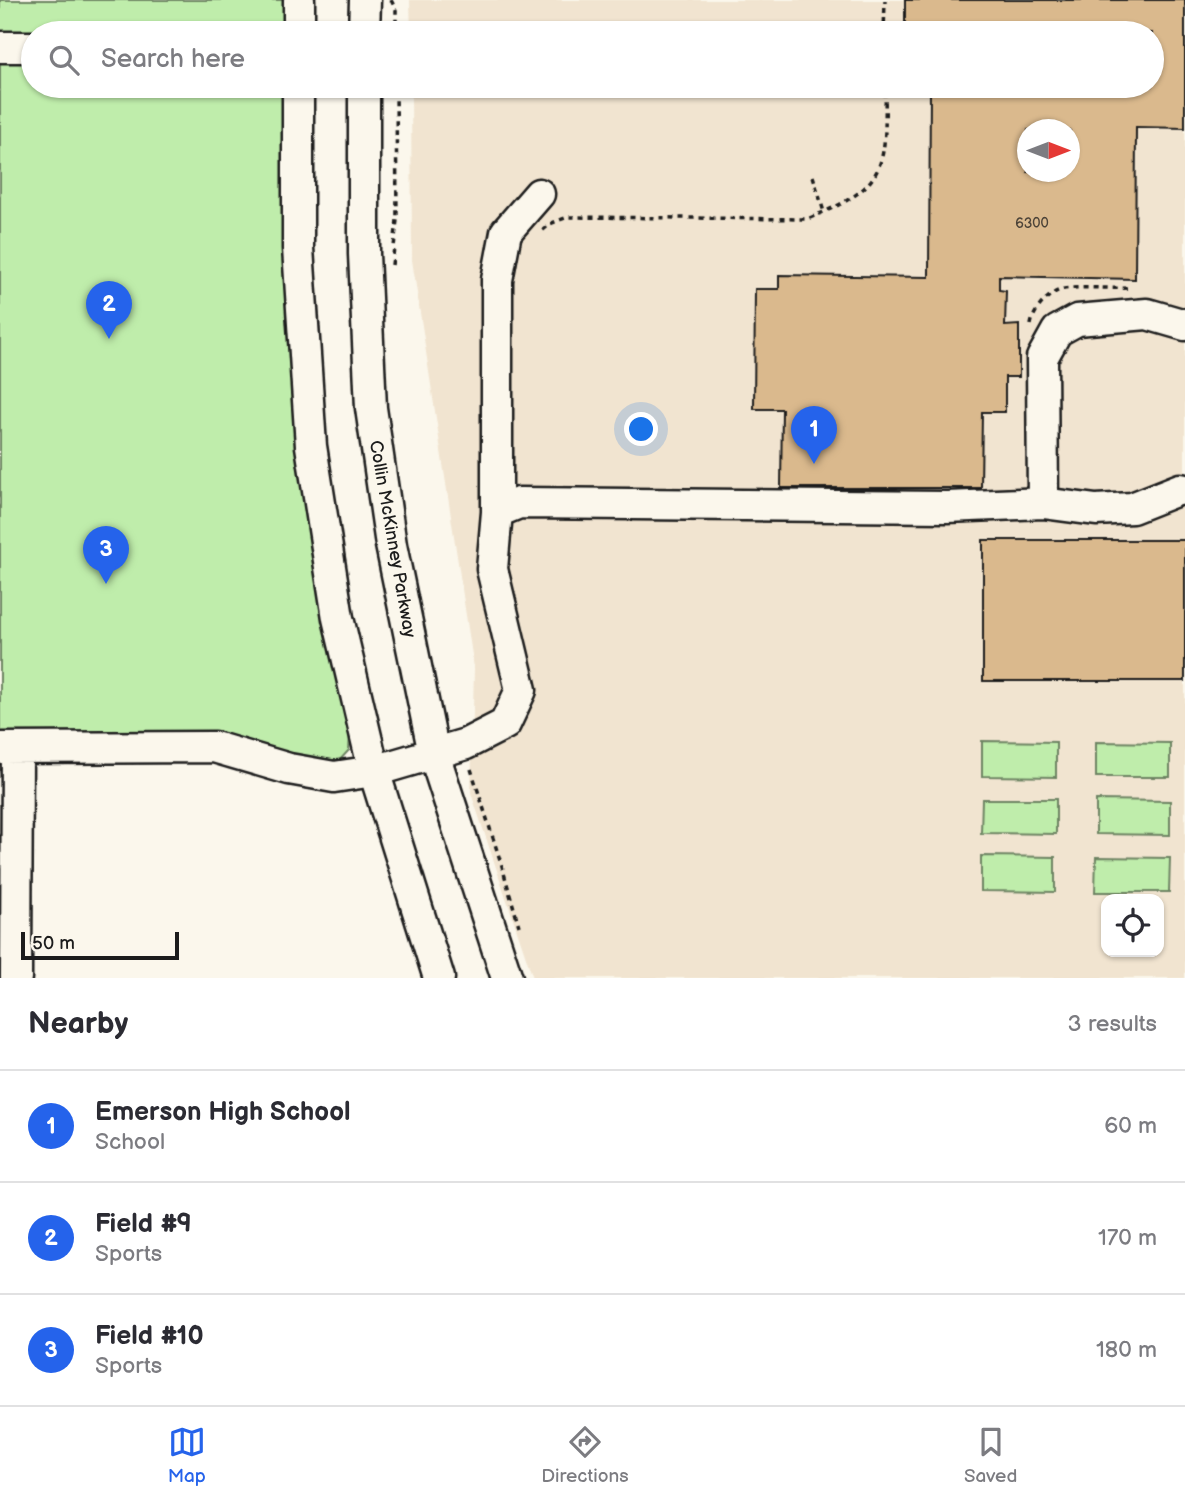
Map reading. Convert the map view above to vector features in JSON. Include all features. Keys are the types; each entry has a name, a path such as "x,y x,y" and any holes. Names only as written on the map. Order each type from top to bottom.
{"street":[{"path":"290,21 299,0"},
{"path":"364,21 365,0"},
{"path":"0,47 21,47"},
{"path":"298,98 298,248 311,446 338,618 374,771 439,978"},
{"name":"Collin McKinney Parkway","path":"364,98 364,254 371,408 391,545 434,754 507,978"},
{"path":"16,978 8,748 214,747 289,769 334,777 374,771 434,754 466,744 505,724 521,690 492,569 497,512 497,281 506,232 539,194"},
{"path":"1043,503 1042,358 1057,331 1077,320 1147,314 1185,325"},
{"path":"497,512 519,503 947,508 1043,503 1096,510 1132,508 1180,489 1185,490"}],"path":[{"path":"391,0 396,10 396,21"},
{"path":"884,21 885,0"},
{"path":"391,275 397,220 396,98"},
{"path":"538,234 552,223 568,217 807,219 849,201 870,184 882,160 886,141 885,98"},
{"path":"813,176 824,212"},
{"path":"472,772 520,933"}],"shaded area":[{"path":"410,0 1185,0 1185,978 533,978 471,793 474,668 412,260 411,98 1164,98 1164,21 411,21"}],"green space":[{"path":"0,0 287,0 287,21 21,21 21,98 287,98 333,657 350,733 349,750 339,761 326,766 0,733"},
{"path":"982,741 1056,742 1056,777 982,776"},
{"path":"1096,742 1170,743 1170,777 1096,777"},
{"path":"982,799 1056,799 1056,834 981,833"},
{"path":"1096,800 1170,801 1170,835 1096,834"},
{"path":"981,856 1055,857 1055,892 981,891"},
{"path":"1096,857 1170,858 1169,892 1095,892"}],"building":[{"path":"905,0 1185,0 1185,128 1136,127 1135,279 999,276 999,290 1006,291 1005,326 1019,325 1019,377 1005,377 1005,412 982,412 981,488 781,488 782,409 754,409 755,289 779,289 779,275 929,277 930,98 1164,98 1164,21 905,21"},
{"path":"983,540 1185,540 1185,681 983,681"}],"place":[{"name":"Field #9","path":"109,339"},
{"name":"Emerson High School","path":"814,464"},
{"name":"Field #10","path":"106,584"}]}
